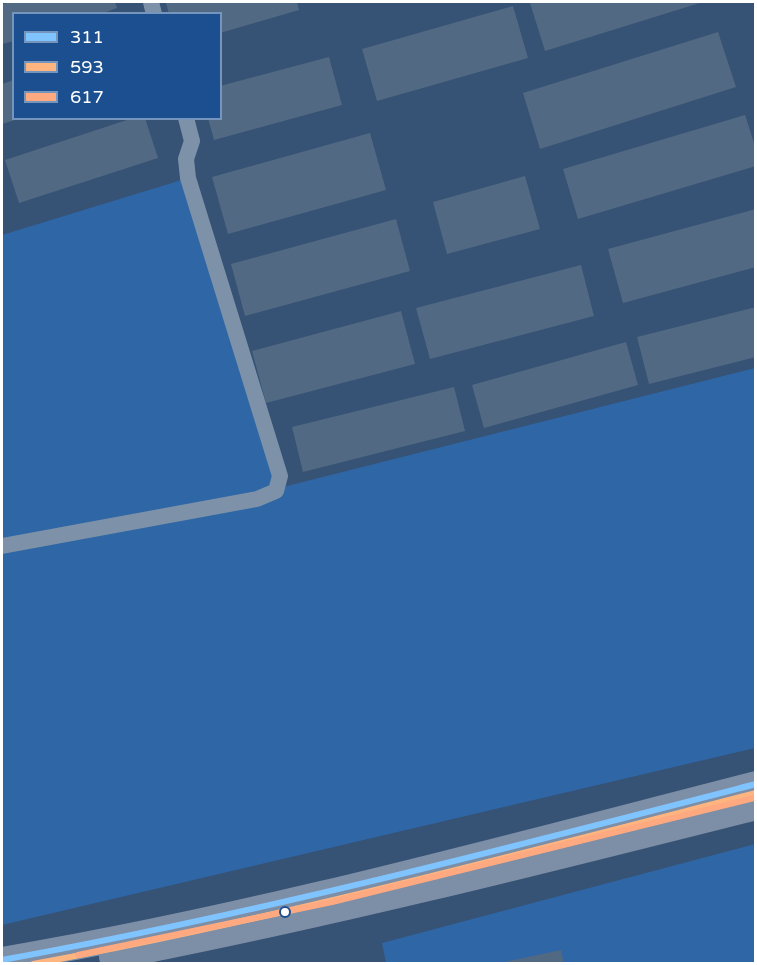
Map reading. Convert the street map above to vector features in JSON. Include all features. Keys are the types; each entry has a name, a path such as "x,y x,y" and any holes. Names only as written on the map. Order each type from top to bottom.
{"main road":[{"path":"2,960 199,922 410,873 756,784"},
{"path":"80,963 204,940 405,894 756,807"}],"street":[{"path":"2,546 257,499 276,491 280,476 188,178 186,159 192,141 187,120"}],"shaded area":[{"path":"188,178 283,487 755,368 755,748 2,925 2,235"},
{"path":"755,844 755,963 386,963 382,943"}],"building":[{"path":"10,2 115,2 117,8 106,12 12,12 12,42 2,44 2,4"},
{"path":"297,2 299,10 222,32 222,12 168,12 166,3"},
{"path":"703,2 545,51 530,3"},
{"path":"513,6 528,58 377,101 362,49"},
{"path":"718,32 736,87 540,149 523,93"},
{"path":"329,57 342,105 214,140 209,120 222,120 222,85"},
{"path":"12,81 12,120 15,120 2,124 2,84"},
{"path":"745,115 756,149 756,166 578,219 563,169"},
{"path":"127,120 146,120 158,158 19,203 5,160"},
{"path":"370,133 386,190 228,234 212,177"},
{"path":"525,176 540,229 447,254 433,202"},
{"path":"756,209 756,267 623,303 608,249"},
{"path":"396,219 410,271 245,316 231,264"},
{"path":"581,265 594,316 430,359 416,308"},
{"path":"756,307 756,357 649,384 637,337"},
{"path":"401,311 415,364 266,403 252,351"},
{"path":"626,342 638,385 484,428 472,385"},
{"path":"454,387 465,431 303,472 292,427"},
{"path":"561,950 564,964 500,964 500,963"}],"transit line":[{"name":"311","path":"2,960 286,901 756,784"},
{"name":"593","path":"33,964 306,906 756,793"},
{"name":"617","path":"78,955 332,902 754,798"}]}
